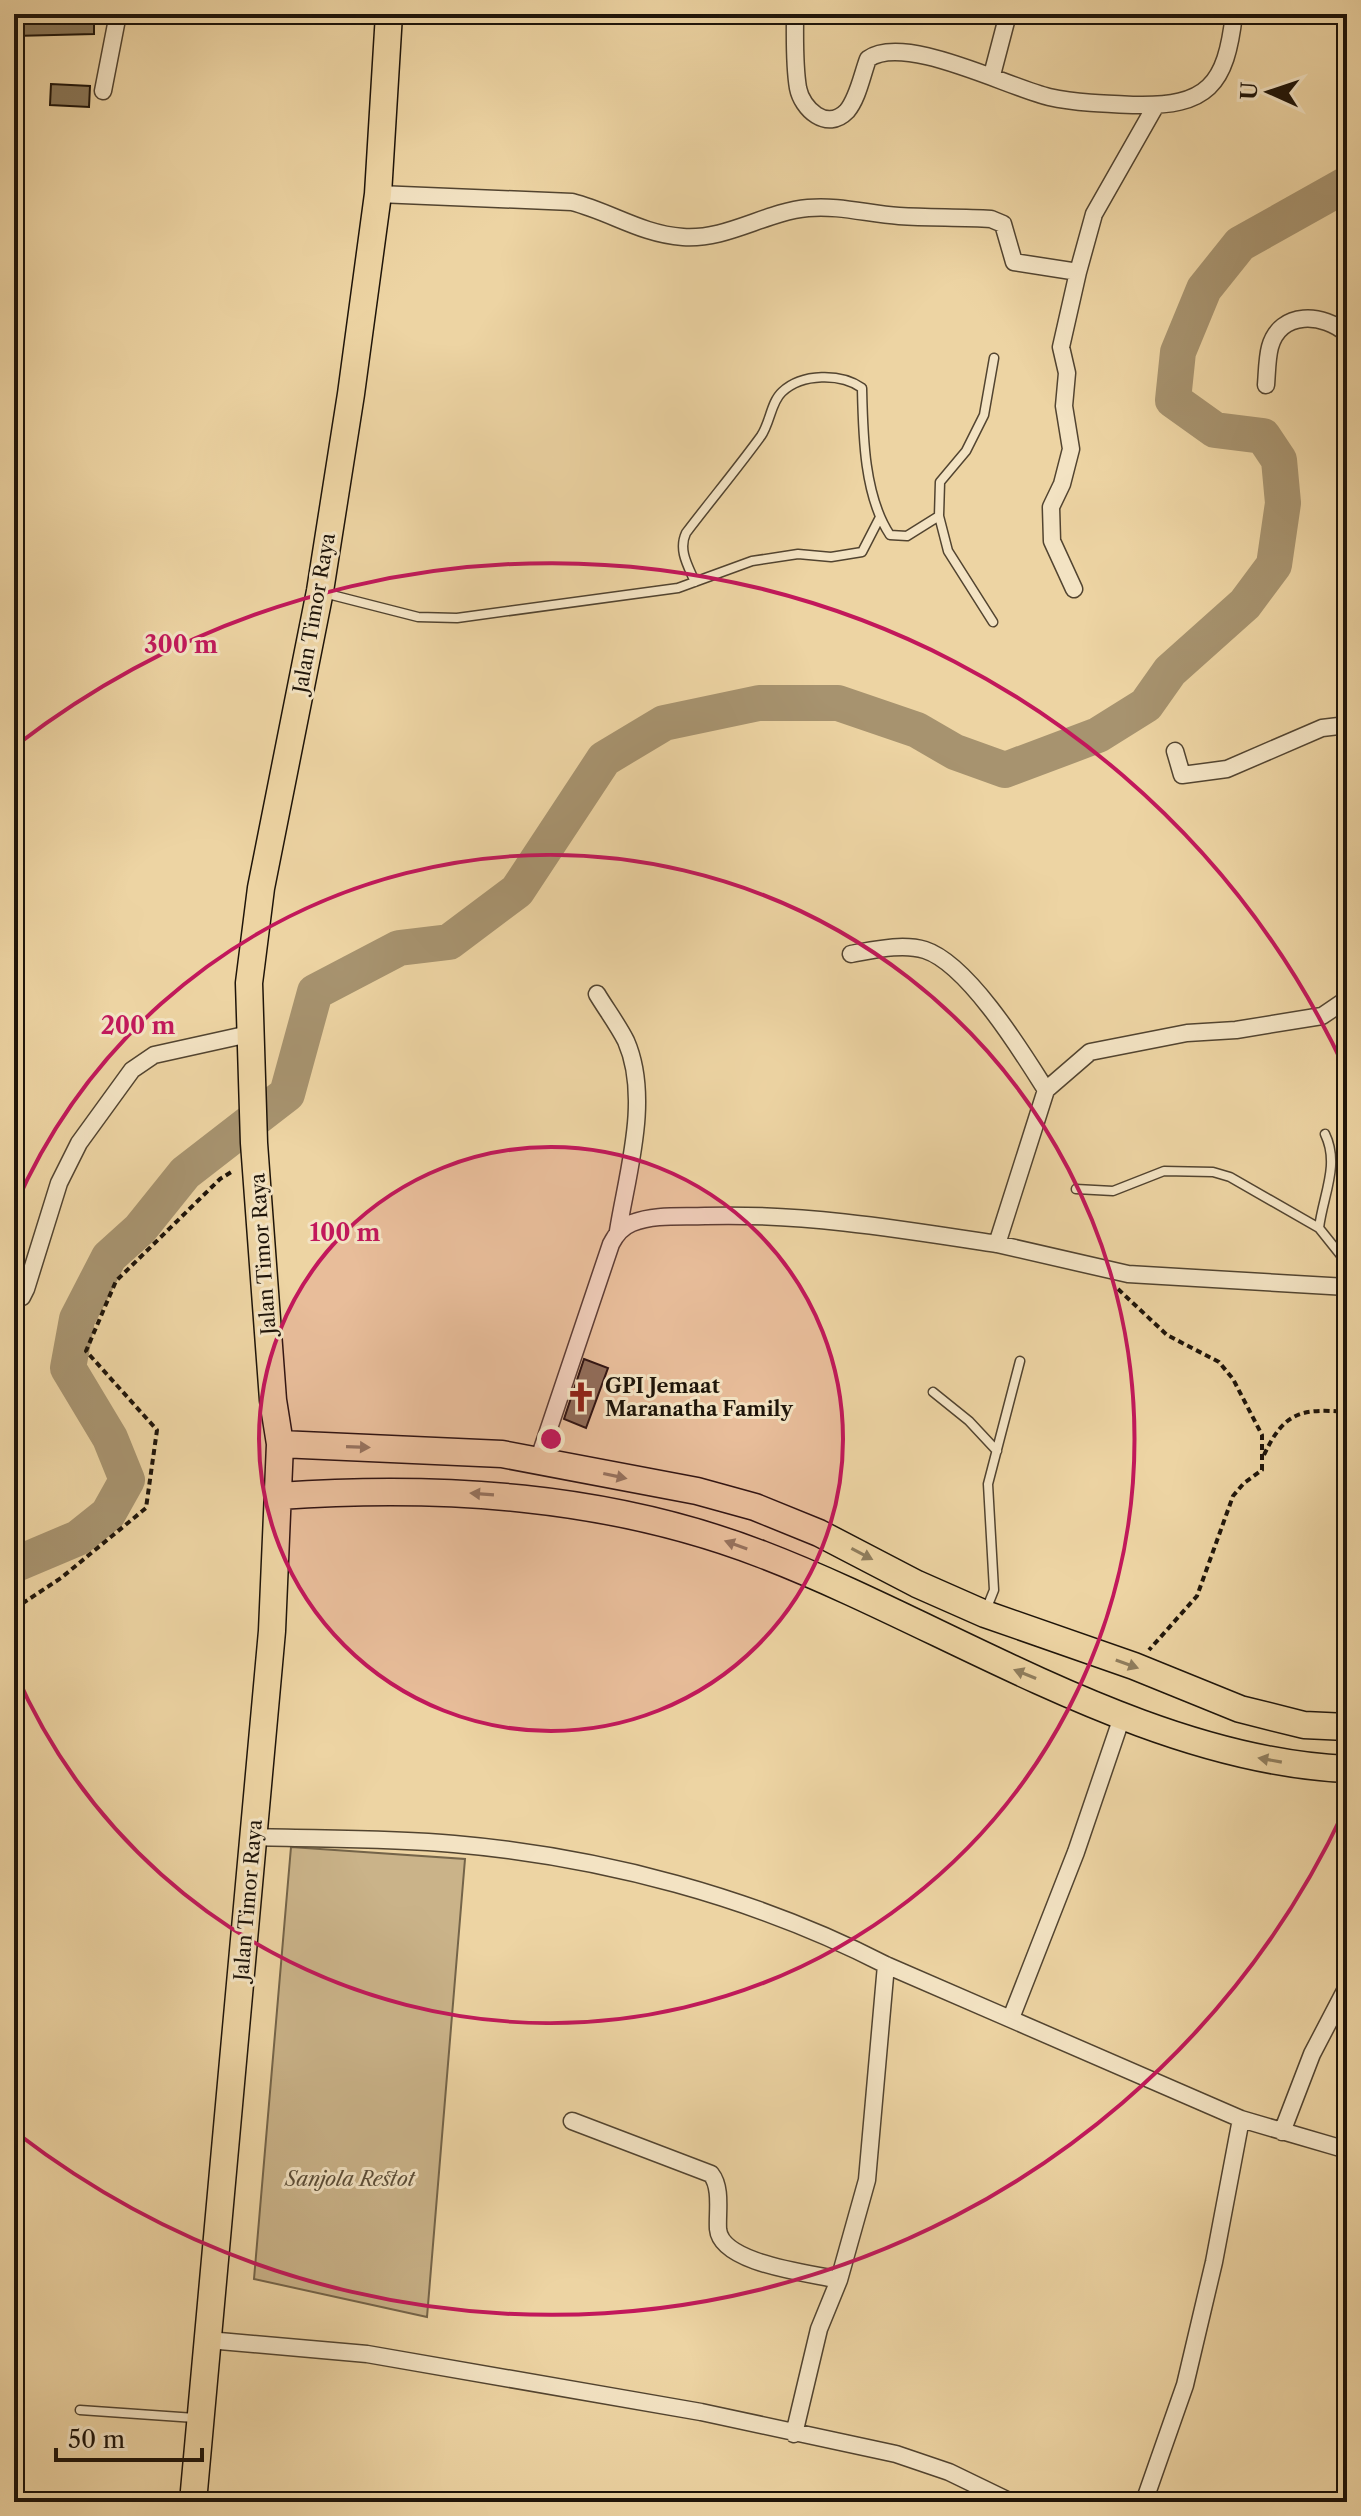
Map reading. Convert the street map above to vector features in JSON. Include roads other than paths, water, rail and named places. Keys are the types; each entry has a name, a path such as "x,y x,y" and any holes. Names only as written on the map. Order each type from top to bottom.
{"highway":[{"name":"Jalan Timor Raya","path":"193,2502 254,1837 279,1496 280,1444 273,1400 255,1150 249,983 261,888 320,591 378,194 389,14"},
{"path":"280,1444 460,1451 539,1458 697,1491 755,1507 809,1529 985,1614 1134,1666 1251,1712 1304,1725 1347,1727"},
{"path":"279,1496 414,1490 561,1504 718,1538 792,1567 986,1658 1123,1714 1235,1753 1347,1769"},
{"path":"792,1567 809,1529"}],"street":[{"path":"103,91 118,14"},
{"path":"795,14 798,89 805,109 815,117 846,113 868,59 884,51 916,54 992,75 1053,98 1156,105 1200,96 1214,85 1229,55 1234,14"},
{"path":"992,75 1008,14"},
{"path":"1074,589 1052,541 1051,507 1062,484 1071,449 1064,406 1067,373 1061,347 1094,214 1156,105"},
{"path":"378,194 572,202 601,209 629,226 685,237 706,236 813,208 898,216 991,219 1007,230 1014,262 1078,272"},
{"path":"1266,385 1270,347 1277,332 1292,321 1316,318 1334,321 1347,334"},
{"path":"1175,751 1182,775 1227,769 1322,728 1347,725"},
{"path":"851,954 899,947 922,949 940,956 973,986 1046,1090"},
{"path":"539,1458 578,1336 618,1231 634,1129 636,1080 627,1043 597,994"},
{"path":"997,1244 1046,1090 1090,1052 1187,1033 1236,1030 1322,1016 1347,999"},
{"path":"14,1298 22,1297 26,1289 48,1212 79,1143 132,1070 154,1055 249,1034"},
{"path":"618,1231 631,1223 657,1217 748,1215 832,1221 997,1244 1096,1269 1160,1277 1347,1287"},
{"path":"1011,2018 1076,1852 1123,1714"},
{"path":"254,1837 455,1844 669,1881 791,1922 1241,2119 1347,2150"},
{"path":"794,2434 819,2329 839,2280 868,2169 886,1965"},
{"path":"1282,2132 1312,2054 1347,1987"},
{"path":"1144,2502 1189,2370 1241,2119"},
{"path":"572,2121 711,2174 717,2190 719,2237 732,2252 839,2280"},
{"path":"208,2340 367,2354 701,2412 896,2454 949,2472 1011,2502"}],"lane":[{"path":"993,622 948,551 939,516 940,482 966,451 984,415 994,358"},
{"path":"695,582 684,556 682,542 686,533 764,432 779,394 796,382 826,377 854,382 862,388 862,427 879,519 890,535 907,536 939,516"},
{"path":"320,591 418,617 457,618 695,582 752,561 798,554 831,557 862,552 879,519"},
{"path":"1319,1228 1323,1199 1333,1167 1325,1134"},
{"path":"1076,1189 1113,1191 1164,1171 1213,1172 1230,1177 1319,1228 1347,1263"},
{"path":"985,1614 994,1590 988,1484 1020,1361"},
{"path":"933,1392 969,1421 997,1451"},
{"path":"80,2410 200,2418"}],"waterway":[{"path":"14,1565 78,1538 108,1514 127,1480 110,1438 68,1368 77,1319 109,1257 140,1229 185,1173 287,1094 315,992 399,948 449,942 517,891 604,759 664,723 759,703 838,703 917,730 955,752 1005,770 1098,735 1146,705 1170,671 1245,604 1274,565 1283,503 1279,460 1263,436 1215,430 1173,400 1178,352 1204,289 1240,244 1347,184"}],"place":[{"name":"GPI Jemaat Maranatha Family","path":"581,1397"}],"park label":[{"name":"Sanjola Restot","path":"350,2179"}]}
